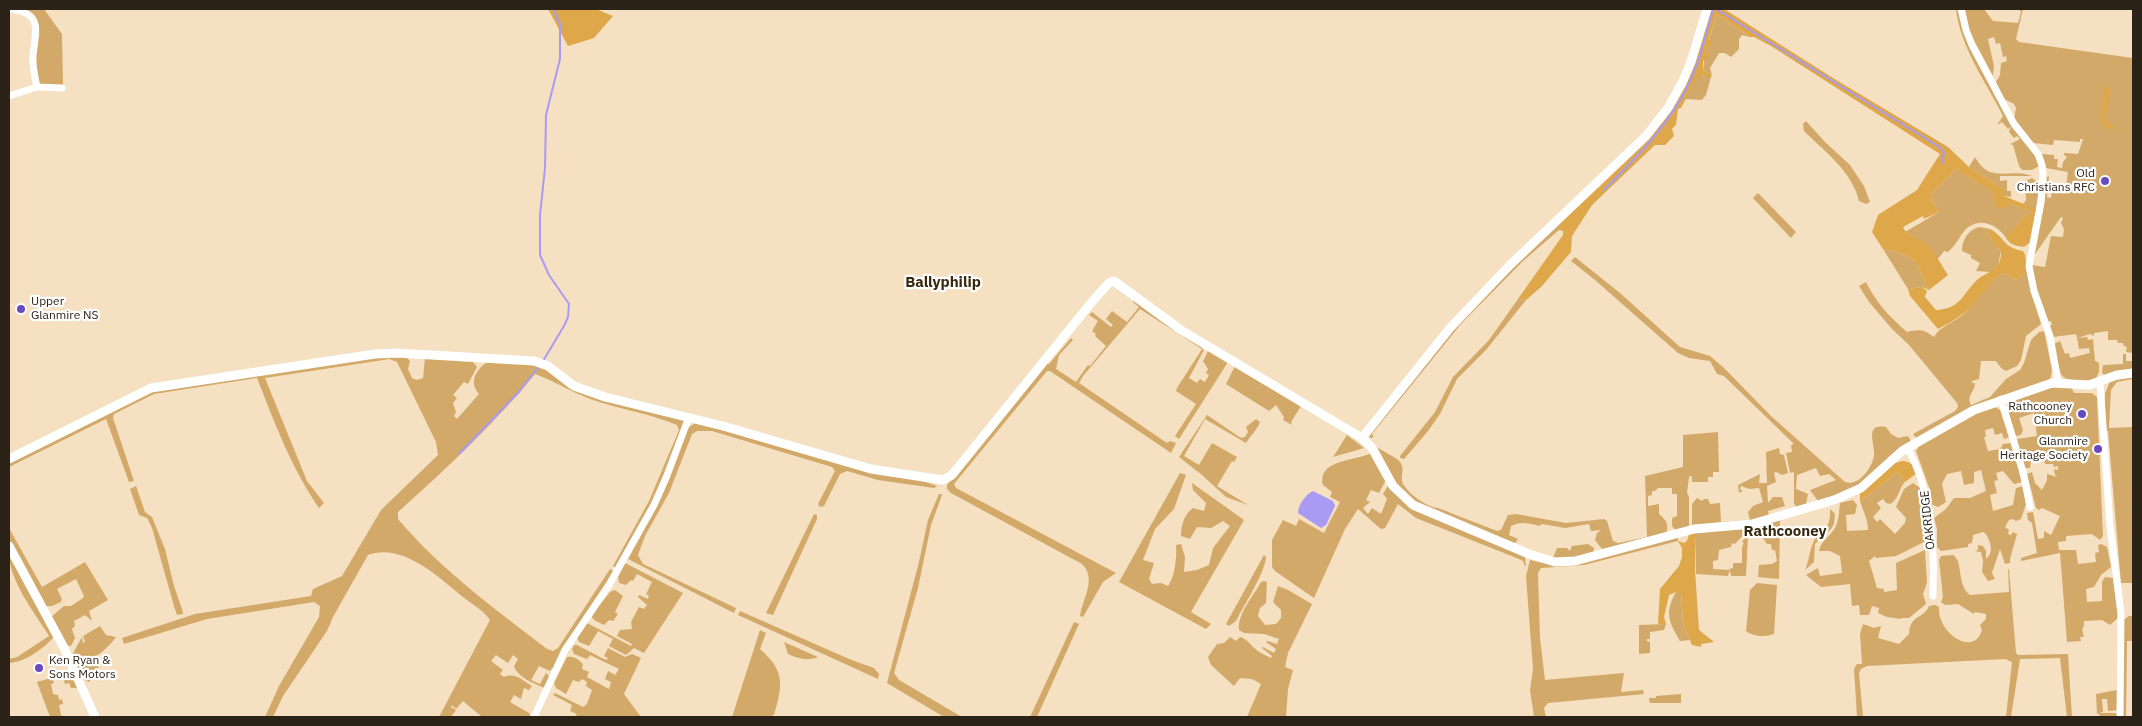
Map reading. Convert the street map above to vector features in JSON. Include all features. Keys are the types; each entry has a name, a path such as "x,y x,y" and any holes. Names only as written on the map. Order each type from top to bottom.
{"street":[{"path":"9,9 30,15 36,26 33,64 37,87"},
{"path":"1362,438 1454,324 1510,265 1650,132 1668,108 1685,78 1707,9"},
{"path":"1961,9 1966,30 1972,44 2014,124 2038,154 2042,165 2041,202 2029,266 2034,291 2050,336 2058,382"},
{"path":"9,96 37,87 62,88"},
{"path":"9,459 151,388 172,383 391,353 534,361 548,366 563,380 581,389 689,417 871,469 943,480 952,474 1104,288 1114,281 1181,330 1362,438 1372,448 1393,486 1413,505 1529,554 1547,560 1565,562 1620,550 1694,529 1752,524 1834,500 1861,488 1892,458 1908,447 1958,418 2001,399 2058,382 2085,385 2100,383 2117,375 2133,373"},
{"path":"2100,383 2110,526 2120,613 2120,717"},
{"path":"2001,399 2023,472 2030,507"},
{"path":"534,717 565,650 608,585 654,505 689,417"},
{"name":"OAKRIDGE","path":"1908,447 1918,468 1926,495 1932,545 1933,596"},
{"path":"9,546 60,639 96,717"}],"shaded area":[{"path":"19,9 44,9 62,34 63,85 39,85 36,65 39,32 37,21"},
{"path":"548,9 596,9 613,16 594,38 568,46"},
{"path":"1709,9 1724,9 1833,78 1948,147 1969,167 2004,190 2004,196 2036,209 2029,243 2024,247 2018,246 2011,244 2006,238 2024,216 2034,213 2012,204 2000,209 1995,206 1994,193 1956,169 1931,194 1931,199 1939,212 1924,219 1923,216 1903,227 1910,235 1929,247 1948,275 1929,290 1914,260 1903,254 1883,249 1872,232 1878,215 1917,190 1940,154 1771,46 1754,37 1750,37 1716,14 1709,40 1712,42 1705,52 1709,56 1703,61 1703,71 1712,75 1711,77 1705,77 1702,74 1696,79 1681,108 1678,109 1676,125 1672,129 1674,136 1665,145 1655,145 1592,205 1572,236 1571,252 1541,287 1526,300 1518,299 1563,235 1563,231 1559,230 1559,222 1670,109"},
{"path":"1956,9 1959,9 2013,126 2036,157 2039,166 2032,170 2022,170 2019,166 2013,145 2010,144 2020,139 2017,136 2014,138 2009,132 2011,127 2008,129 2002,122 1997,125 2003,116 1968,51 1958,23"},
{"name":"Old Christians RFC","path":"1965,9 1984,9 1993,21 2018,23 2021,12 2019,9 2023,9 2016,39 2019,42 2133,58 2133,353 2126,352 2127,347 2123,343 2118,343 2117,340 2108,340 2108,331 2094,333 2094,336 2090,334 2077,338 2076,334 2053,337 2049,326 2052,325 2051,321 2047,322 2033,278 2032,265 2045,267 2051,236 2063,237 2064,229 2061,223 2063,218 2061,217 2033,257 2045,199 2047,177 2049,176 2047,197 2051,198 2052,190 2065,194 2068,172 2046,168 2042,154 2054,155 2054,159 2058,159 2057,167 2062,168 2063,162 2067,157 2064,153 2078,154 2083,139 2080,139 2080,142 2054,140 2053,145 2033,143 2014,118 2016,108 2014,104 2004,99 1996,82 2000,75 2001,63 2007,61 2006,56 2003,57 2000,43 1996,44 1994,37 1988,39 1994,66 1993,76 1970,33"},
{"path":"1716,14 1750,37 1742,35 1739,39 1739,49 1731,57 1725,53 1719,53 1710,68 1712,75 1703,71 1705,52 1711,42 1709,41"},
{"path":"1702,74 1705,77 1711,77 1706,95 1702,100 1685,99 1696,78"},
{"path":"2105,87 2111,88 2105,119 2114,128 2112,130 2103,125 2100,120"},
{"path":"1806,121 1850,165 1864,186 1870,202 1866,204 1859,201 1844,171 1804,131 1803,124"},
{"path":"1975,157 1987,171 2032,176 2000,176 2000,181 2007,180 2007,191 2011,191 2011,197 2004,196 2004,190 1969,167"},
{"path":"1956,169 1995,193 1995,206 2012,204 2035,213 2024,216 2006,238 1993,226 1976,223 1965,230 1951,249 1948,252 1944,251 1937,260 1928,246 1905,232 1939,212 1931,199 1931,194"},
{"path":"2032,178 2040,184 2030,243 2029,243 2035,209 2023,204 2026,200 2025,181"},
{"path":"1758,193 1796,232 1791,238 1753,198"},
{"path":"1559,222 1559,230 1523,261 1461,324 1372,434 1374,437 1370,438 1369,436 1459,322"},
{"path":"1979,227 1990,229 1994,244 2001,251 1998,265 1991,272 1976,271 1980,263 1971,258 1971,255 1962,251 1966,236 1972,230"},
{"path":"1990,229 2011,247 2023,251 2025,255 2025,273 2016,280 2005,273 2000,276 1992,282 1966,311 1938,329 1910,296 1908,289 1922,287 1927,291 1925,297 1936,310 1955,304 1979,278 1999,263 2001,251 1993,243 1989,234"},
{"path":"1883,249 1903,254 1914,260 1929,290 1922,287 1908,289"},
{"path":"2025,255 2031,291 2041,324 2026,336 2021,360 2017,366 2006,371 1996,361 1981,361 1979,379 1972,381 1972,383 1975,383 1970,396 1970,402 1971,405 1990,397 2006,379 2020,370 2031,340 2039,332 2044,331 2052,370 2050,380 1964,412 1916,438 1913,434 1955,411 1958,407 1957,403 1909,345 1892,329 1869,302 1859,286 1866,282 1874,297 1907,332 1921,330 1934,337 1936,333 1967,311 1992,281 2005,273 2016,280 2025,273"},
{"path":"1575,257 1620,293 1680,347 1710,356 1771,416 1845,482 1855,482 1859,479 1873,461 1872,436 1875,428 1886,427 1891,434 1898,438 1908,436 1911,441 1855,490 1818,501 1810,490 1836,480 1829,474 1820,476 1816,468 1797,475 1796,489 1808,494 1806,504 1796,507 1794,503 1794,472 1790,473 1786,453 1792,452 1791,445 1794,444 1724,376 1717,374 1710,361 1689,358 1678,353 1571,261"},
{"path":"1518,299 1526,300 1486,350 1457,379 1440,414 1428,431 1404,459 1400,458 1435,412 1453,377 1489,340"},
{"path":"1134,300 1203,346 1202,349 1140,309 1079,383 1167,443 1170,441 1176,443 1171,453 1050,371 1047,371 954,484 956,488 1116,573 1103,582 1083,617 1080,616 1089,582 1086,570 1082,564 951,493 947,489 947,485 1046,363 1049,364 1071,338 1073,340 1059,355 1056,369 1076,382 1088,365 1090,366 1106,346 1092,331 1098,321 1089,315 1092,312 1111,327 1113,325 1106,319 1112,311 1127,322 1139,307 1133,302"},
{"path":"2087,337 2088,340 2093,339 2095,361 2099,363 2099,372 2095,381 2067,379 2060,372 2054,344 2060,341 2065,354 2069,353 2070,358 2090,353 2089,348 2079,349 2077,338"},
{"path":"1202,349 1204,350 1189,378 1197,383 1200,379 1205,382 1209,375 1206,373 1208,369 1203,361 1209,349 1228,362 1179,439 1175,436 1196,404 1176,391"},
{"path":"2123,354 2126,354 2126,361 2133,361 2133,369 2104,376 2102,372 2103,365 2123,364"},
{"path":"381,356 405,356 410,361 408,369 412,378 417,380 423,378 425,358 473,362 477,367 468,384 464,382 453,395 457,398 453,403 456,412 454,416 457,419 479,394 474,385 475,377 479,369 487,362 540,365 569,388 681,417 686,422 652,503 616,568 613,566 649,501 679,430 677,425 591,399 535,374 470,445 398,512 398,519 450,572 547,649 553,651 558,648 610,569 614,571 580,622 554,669 552,668 550,671 539,666 531,680 540,684 546,673 550,677 545,688 519,674 514,666 518,659 513,655 508,663 496,655 491,661 503,670 500,674 504,677 512,675 532,686 529,690 524,688 521,699 514,695 510,702 529,713 531,717 482,717 463,701 456,709 452,705 451,707 456,710 451,717 439,717 490,620 431,571 407,557 394,553 381,552 368,555 327,631 283,696 273,717 265,717 279,686 319,617 320,606 314,602 207,619 124,644 122,638 195,614 311,596 313,589 342,576 381,510 438,455 436,442 397,362 389,359 265,378 307,481 324,503 319,508 292,461 257,378 154,394 114,414 113,418 134,481 129,482 106,419 9,467 9,463 152,391"},
{"path":"1235,366 1301,406 1291,422 1292,425 1283,420 1284,417 1276,405 1269,411 1226,384"},
{"path":"2133,377 2133,379 2117,382 2111,390 2109,428 2133,427 2133,583 2121,583 2108,431 2105,431 2105,394 2110,381"},
{"path":"2046,387 2071,387 2074,393 2092,393 2097,397 2103,536 2100,540 2092,534 2066,536 2066,541 2058,542 2059,550 2076,550 2078,564 2096,562 2095,553 2099,552 2098,545 2101,544 2107,547 2111,567 2101,575 2094,587 2086,589 2087,602 2102,601 2102,582 2105,577 2113,578 2118,618 2110,625 2102,620 2084,621 2082,629 2084,637 2080,637 2081,641 2067,642 2060,553 2021,561 2021,558 2037,553 2032,523 2028,520 2027,513 2033,512 2038,539 2044,538 2044,531 2051,535 2060,516 2042,508 2039,510 2036,508 2027,474 2032,472 2035,483 2042,490 2047,480 2047,474 2057,477 2054,469 2058,470 2058,466 2054,467 2053,464 2045,464 2044,460 2031,461 2030,468 2025,468 2017,439 2037,436 2034,413 2019,418 2023,430 2021,435 2016,436 2006,405"},
{"path":"1995,407 2000,410 2009,437 2004,439 2002,433 1995,435 1993,428 1985,430 1986,437 1984,437 1988,451 2000,449 2003,444 2011,443 2022,482 2014,484 2003,471 1996,473 1998,480 1994,481 1997,493 1990,495 1993,511 2013,505 2016,488 2023,486 2026,504 2021,519 2016,521 2013,519 2009,520 2005,527 2009,530 2008,534 2011,535 2013,532 2017,534 2010,563 2005,564 2000,549 1992,573 1995,579 1988,581 1982,572 1983,561 1981,552 1975,551 1978,550 1978,545 1983,546 1986,551 1986,559 1989,556 1991,547 1986,534 1983,532 1973,535 1972,543 1968,544 1968,547 1941,551 1937,547 1937,529 1934,518 1946,509 1954,498 1970,498 1986,491 1981,470 1974,472 1974,483 1964,485 1961,471 1947,474 1942,484 1946,502 1938,507 1931,504 1929,487 1916,451 1920,444 1981,411"},
{"path":"1207,415 1241,438 1245,437 1248,432 1246,427 1256,419 1260,422 1246,443 1205,419 1184,456 1199,465 1212,443 1237,457 1234,462 1232,461 1217,486 1248,505 1226,497 1179,457"},
{"path":"695,423 937,486 934,488 878,480 847,471 840,474 824,506 820,507 818,504 835,471 832,467 712,431 697,431 692,434 669,493 645,536 638,555 643,564 736,608 734,613 628,559 652,514 688,428"},
{"path":"1718,432 1719,472 1713,472 1713,477 1708,477 1708,482 1692,482 1692,476 1689,477 1687,493 1689,497 1689,528 1677,532 1672,526 1672,518 1677,516 1677,494 1672,494 1672,488 1658,488 1652,491 1652,495 1648,496 1648,506 1659,504 1659,514 1666,521 1667,525 1666,535 1602,549 1595,540 1597,533 1601,530 1591,531 1589,524 1565,528 1542,524 1539,526 1518,523 1511,526 1509,535 1518,539 1514,545 1422,508 1399,489 1377,447 1400,462 1402,481 1407,490 1417,499 1434,507 1497,531 1501,530 1508,515 1516,514 1566,523 1604,519 1607,521 1613,541 1618,543 1647,537 1645,476 1683,467 1683,435"},
{"path":"1347,435 1364,448 1333,457"},
{"path":"1779,448 1780,454 1784,455 1788,473 1782,475 1774,473 1776,482 1767,486 1768,503 1773,497 1782,497 1785,506 1768,511 1769,516 1750,521 1748,512 1753,506 1763,502 1759,488 1749,489 1741,486 1740,489 1743,491 1739,493 1738,485 1760,474 1759,483 1767,483 1766,452"},
{"path":"1371,453 1386,480 1379,493 1371,490 1366,500 1370,502 1363,508 1368,514 1372,508 1381,514 1387,499 1383,494 1389,484 1399,496 1525,556 1526,568 1523,561 1416,518 1398,504 1385,528 1381,529 1358,509 1345,529 1314,598 1275,571 1272,567 1272,540 1283,520 1296,526 1299,519 1324,533 1340,502 1330,497 1332,492 1323,485 1323,476 1326,470 1340,462"},
{"path":"1909,462 1917,473 1905,482 1898,472 1860,501 1860,494 1863,490 1895,463"},
{"path":"1898,472 1905,482 1897,497 1890,504 1886,503 1883,499 1877,503 1881,508 1873,517 1877,522 1880,519 1895,534 1905,523 1906,518 1896,507 1904,489 1913,483 1920,488 1921,492 1927,536 1926,541 1896,556 1876,558 1875,556 1869,561 1877,588 1884,589 1884,592 1897,590 1896,563 1925,550 1927,583 1923,594 1926,604 1909,618 1887,617 1878,613 1879,608 1872,606 1869,615 1860,615 1859,605 1852,606 1850,584 1821,587 1806,575 1818,568 1820,576 1842,573 1840,556 1830,551 1819,551 1836,525 1840,503 1853,500 1857,505 1855,514 1846,515 1847,531 1868,530 1860,501"},
{"path":"1180,473 1186,475 1174,509 1155,529 1143,560 1154,563 1149,579 1152,584 1161,583 1168,586 1175,566 1176,545 1181,544 1185,557 1184,572 1197,570 1209,565 1213,548 1230,526 1223,521 1211,528 1197,527 1190,539 1181,536 1182,524 1187,514 1193,508 1204,511 1206,503 1193,490 1192,483 1244,520 1191,612 1211,624 1206,629 1119,582"},
{"path":"136,486 145,512 152,517 165,549 183,614 177,615 152,528 147,518 139,515 130,489"},
{"path":"1313,491 1333,501 1335,506 1326,525 1321,528 1298,513 1303,500"},
{"path":"939,494 942,494 931,525 918,588 894,673 899,680 962,717 944,717 887,683 919,562 928,520"},
{"path":"1697,498 1702,501 1708,499 1710,504 1720,503 1721,522 1744,520 1692,526 1692,504"},
{"path":"1830,509 1835,514 1834,524 1815,544 1814,562 1805,570 1813,543 1829,522"},
{"path":"814,514 817,515 817,519 773,615 766,613"},
{"path":"1780,518 1779,579 1758,577 1759,565 1772,564 1777,561 1775,550 1772,550 1771,544 1767,544 1758,531 1758,525"},
{"path":"9,528 42,587 85,562 108,600 89,611 92,621 85,615 74,621 75,626 72,629 75,638 71,646 66,645 51,617 64,606 71,606 83,598 84,596 76,579 57,589 62,599 61,602 52,606 45,606 9,540"},
{"path":"1745,529 1746,532 1735,544 1732,543 1731,547 1719,550 1718,560 1713,561 1713,569 1730,570 1728,576 1696,574 1696,534 1689,534 1697,531"},
{"path":"1689,534 1696,534 1695,570 1699,630 1714,642 1701,644 1701,647 1692,645 1683,623 1681,594 1676,592 1669,595 1664,617 1666,624 1658,624 1660,589 1679,566 1682,548 1678,541 1684,543 1687,541"},
{"path":"1748,534 1746,576 1731,576 1730,570 1733,568 1733,563 1742,563 1742,547 1744,543 1742,542"},
{"path":"1678,537 1678,541 1584,565 1541,568 1538,573 1540,638 1545,680 1624,673 1621,692 1643,690 1644,694 1548,703 1544,708 1546,717 1534,717 1530,690 1533,669 1526,576 1530,560 1544,563"},
{"path":"1588,544 1594,548 1593,554 1574,560 1553,558 1557,548 1567,548 1570,551 1572,546"},
{"path":"9,553 55,636 34,654 22,660 9,663 9,659 17,657 49,636 18,586 10,564"},
{"path":"1264,555 1266,557 1265,564 1258,580 1236,621 1229,626 1226,624"},
{"path":"1953,555 1958,563 1963,585 1970,595 2009,592 2009,570 2016,653 2018,655 2068,654 2072,717 2067,717 2060,658 2020,659 2011,717 2006,717 2012,662 2005,659 1867,666 1861,669 1859,673 1863,717 1857,717 1854,669 1857,664 1862,664 1860,634 1863,624 1874,628 1881,626 1878,638 1899,644 1909,634 1914,620 1929,606 1935,605 1939,607 1940,617 1944,626 1957,639 1964,642 1972,642 1978,638 1982,630 1980,625 1986,619 1986,614 1975,612 1974,614 1958,604 1945,605 1941,602 1943,597 1939,560 1941,556"},
{"path":"625,563 683,593 644,653 634,648 626,655 609,646 613,639 598,631 589,646 579,642 577,638 587,623 631,646 632,644 617,636 620,630 632,629 631,622 639,607 644,609 647,605 638,597 639,595 648,599 649,596 646,594 652,582 637,574 633,581 631,580 626,585 619,583 618,577"},
{"path":"1261,582 1267,582 1266,603 1260,608 1258,616 1265,625 1276,624 1281,618 1281,610 1273,602 1278,586 1312,604 1288,653 1285,667 1293,670 1288,689 1286,717 1247,717 1261,684 1252,679 1240,678 1234,686 1211,665 1208,657 1217,644 1224,643 1230,637 1236,641 1240,637 1271,658 1272,656 1262,648 1274,653 1276,649 1266,642 1277,644 1279,639 1264,634 1244,633 1239,630 1243,611"},
{"path":"1757,583 1777,585 1774,634 1771,635 1756,635 1746,631 1750,590"},
{"path":"615,590 623,596 615,612 618,614 613,621 609,620 604,625 594,620 591,616 610,592"},
{"path":"1676,592 1681,593 1683,623 1690,640 1680,641 1669,617 1670,606"},
{"path":"740,611 849,659 874,668 879,674 878,679 738,615"},
{"path":"2133,616 2133,641 2127,641 2126,717 2122,717 2123,620"},
{"path":"1074,622 1079,624 1037,717 1030,717"},
{"path":"1666,624 1664,630 1650,632 1650,639 1647,639 1647,641 1650,642 1650,653 1639,654 1639,625"},
{"path":"100,626 106,635 116,637 94,657 95,661 100,660 98,670 89,682 83,679 72,655 82,637 83,643 85,642 83,636"},
{"path":"760,630 766,633 760,649 774,664 780,679 779,695 774,715 768,717 732,717"},
{"path":"784,642 818,657 803,659 788,654"},
{"path":"574,645 606,660 608,658 604,656 608,648 625,657 632,654 641,658 624,694 641,717 575,717 577,714 570,711 572,705 553,695 555,693 583,707 587,704 592,690 586,686 587,682 582,679 579,682 573,680 566,694 556,688 554,683 567,657 574,657 583,664 582,669 589,672 587,677 609,689 611,682 605,679 608,671 615,675 619,669 590,655 587,659 574,654 572,649"},
{"path":"2116,660 2118,710 2108,711 2107,699 2102,699 2103,712 2099,713 2118,713 2118,716 2100,717 2097,714 2096,694 2117,690"},
{"path":"72,672 77,688 71,688 69,683 65,684 63,677 53,680 54,683 51,684 53,694 58,695 59,700 62,699 63,704 59,705 61,715 65,717 50,717 37,682"},
{"path":"1681,694 1681,703 1650,703 1649,698"}],"waterway":[{"path":"543,361 564,326 568,317 569,304 549,275 540,255 540,215 545,168 546,115 560,59 560,24 553,9"},
{"path":"1604,190 1653,138 1674,110 1698,62 1713,9"},
{"path":"1716,9 1941,148 1944,153 1942,163"},
{"path":"459,454 519,392 540,365"}],"place":[{"name":"Old Christians RFC","path":"2105,181"},
{"name":"Upper Glanmire NS","path":"21,309"},
{"name":"Rathcooney Church","path":"2082,414"},
{"name":"Glanmire Heritage Society","path":"2098,449"},
{"name":"Ken Ryan & Sons Motors","path":"39,668"}],"district":[{"name":"Ballyphilip","path":"943,283"},
{"name":"Rathcooney","path":"1785,532"}]}
